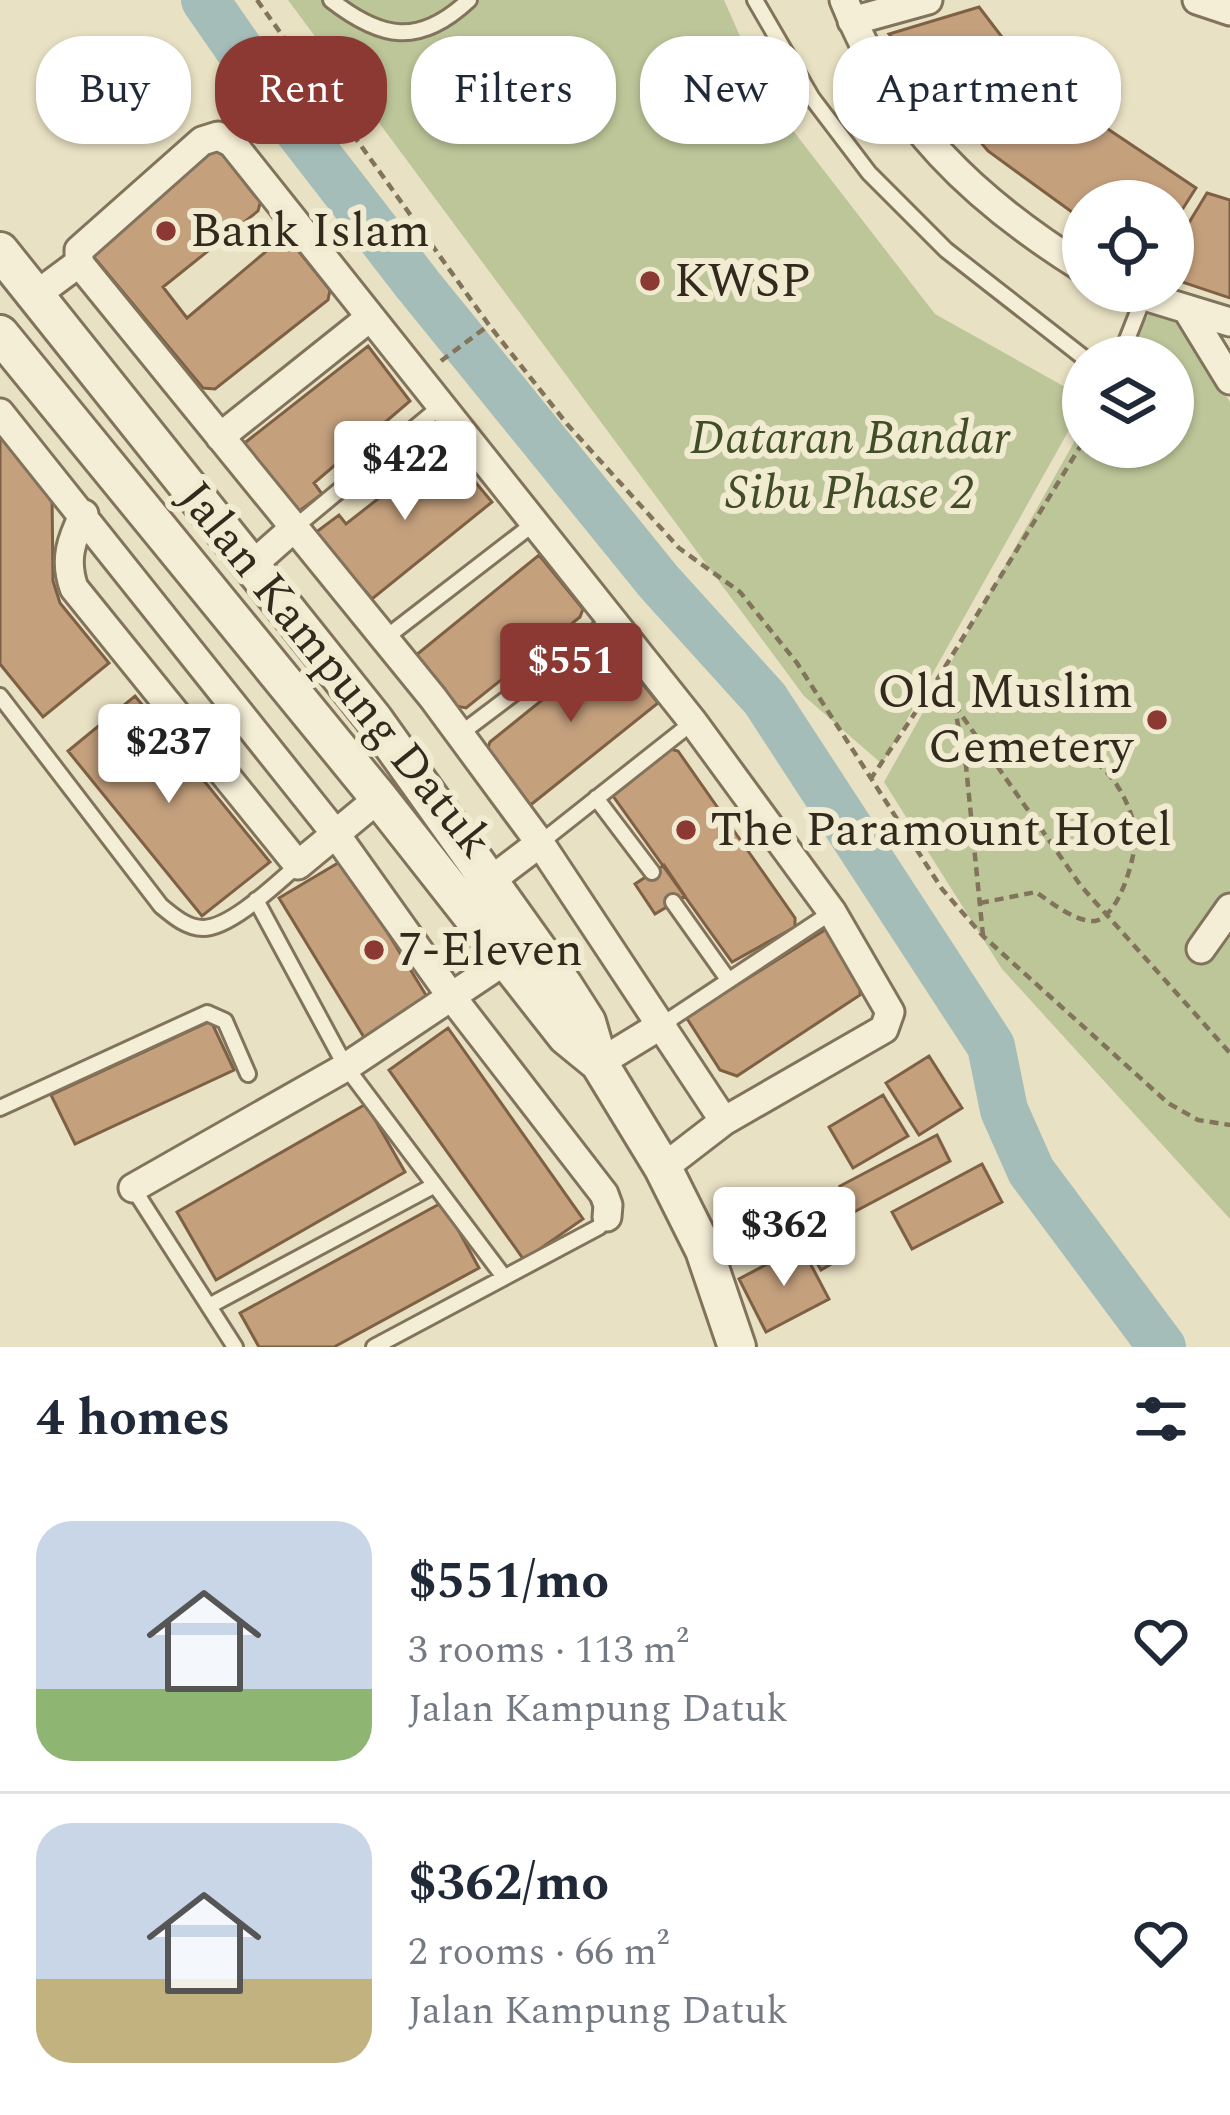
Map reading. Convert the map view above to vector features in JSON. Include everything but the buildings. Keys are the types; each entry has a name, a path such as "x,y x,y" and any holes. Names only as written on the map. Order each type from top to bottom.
{"street":[{"path":"928,0 848,10 894,98 938,156 1002,213 1062,254"},
{"path":"1198,0 1230,11"},
{"path":"663,1168 724,1121 884,1030 890,1012 832,912 612,619 532,525 232,142 218,136 202,142 79,250 80,262 460,734 540,843 724,1121"},
{"name":"Jalan Kampung Datuk","path":"0,251 373,718 579,1008 599,1063 663,1168 704,1250 737,1347"},
{"path":"36,295 80,262"},
{"path":"1186,312 1230,322"},
{"path":"1189,313 1230,380"},
{"path":"220,437 368,319"},
{"name":"Jalan Kampung Datuk","path":"0,334 379,798 566,1036 599,1063"},
{"path":"0,413 335,833 452,997 604,1194 607,1216"},
{"path":"84,514 68,556 67,570 74,587 298,865 411,771"},
{"path":"250,567 294,528"},
{"path":"490,881 540,843"},
{"path":"1201,949 1230,908"},
{"path":"133,1188 346,1067 506,960"},
{"path":"599,1063 663,1024"}],"lane":[{"path":"331,0 378,31 401,33 423,29 469,0"},
{"path":"755,0 812,98 869,173 946,250 1062,341"},
{"path":"294,528 440,407"},
{"path":"384,639 532,525"},
{"path":"460,734 612,619"},
{"path":"0,696 161,906 176,918 206,928 256,900 298,865"},
{"path":"540,843 693,722"},
{"path":"596,798 652,872"},
{"path":"256,900 346,1067 504,1277"},
{"path":"673,902 727,978"},
{"path":"663,1024 832,912"},
{"path":"0,1108 207,1013 225,1021 248,1074"},
{"path":"209,1306 435,1185"},
{"path":"133,1188 236,1347"},
{"path":"374,1347 599,1227 607,1216"}],"path":[{"path":"256,0 489,326 567,424 679,548 740,592 796,663 942,889 983,936 1168,1103 1198,1120 1230,1125"},
{"path":"432,368 489,326"},
{"path":"870,780 1067,468"},
{"path":"937,680 1106,917 1230,1053"},
{"path":"953,698 966,766 983,936"},
{"path":"980,903 1036,892 1091,922 1106,917 1120,898 1136,831 1118,786 1093,759 1069,743"}],"green space":[{"name":"Dataran Bandar Sibu Phase 2","path":"288,0 724,0 740,36 640,36 640,144 803,144 935,314 1062,385 1062,443 882,764 804,696 387,134 387,36 315,36"},
{"path":"1150,312 1172,312 1188,336 1136,336"},
{"path":"1194,346 1230,402 1230,1219 1002,969 884,782 1062,464 1062,468 1194,468"}],"waterway":[{"path":"205,0 268,91 418,285 659,582 765,699 991,1046 1004,1110 1031,1171 1162,1347"}],"place":[{"name":"Bank Islam","path":"166,231"},
{"name":"KWSP","path":"650,281"},
{"name":"Old Muslim Cemetery","path":"1157,720"},
{"name":"The Paramount Hotel","path":"686,830"},
{"name":"7-Eleven","path":"374,950"}]}
